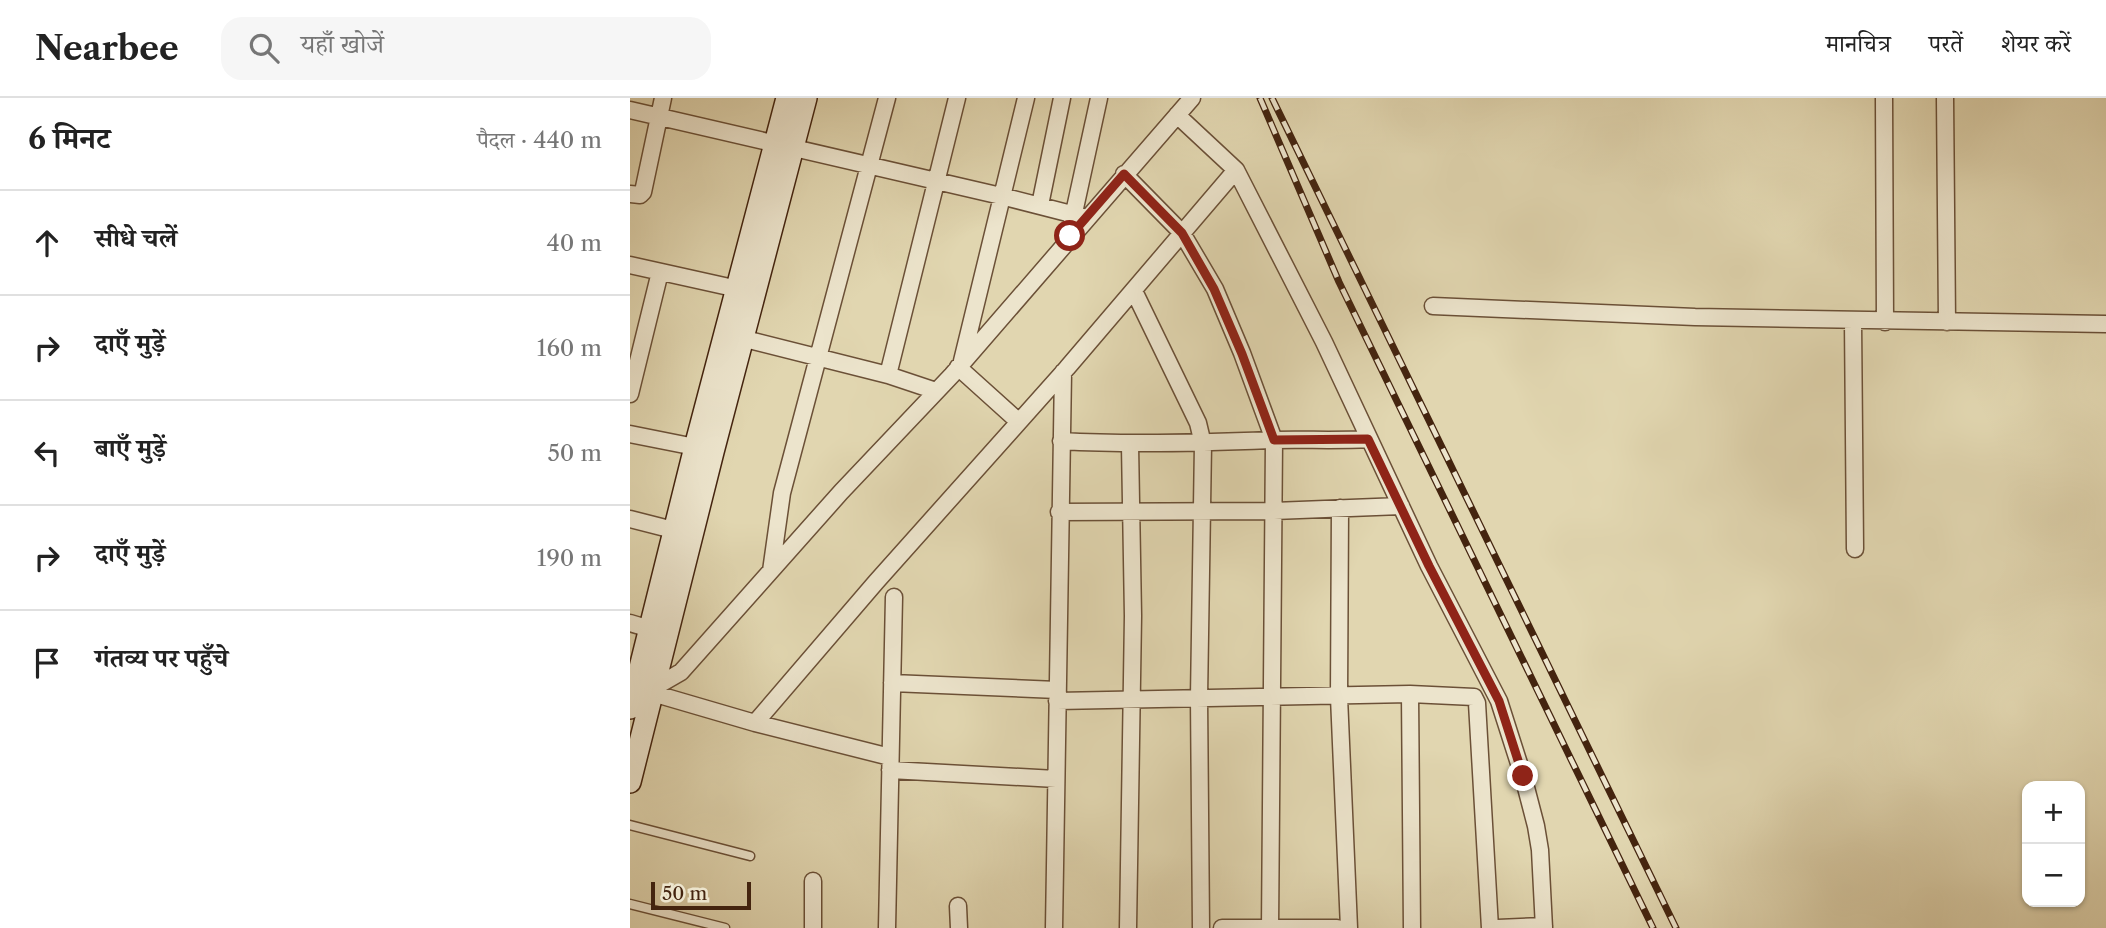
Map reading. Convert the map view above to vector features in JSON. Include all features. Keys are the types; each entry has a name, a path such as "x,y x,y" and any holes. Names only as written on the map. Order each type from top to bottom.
{"main road":[{"path":"784,146 787,98"},
{"path":"640,694 784,146 806,98"},
{"path":"630,782 640,694 640,626 683,533 695,447 735,336"}],"street":[{"path":"630,194 640,195 643,192 663,98"},
{"path":"771,571 782,493 887,98"},
{"path":"888,374 957,98"},
{"path":"960,365 1026,98"},
{"path":"1040,205 1062,98"},
{"path":"640,694 681,672 841,492 960,365 1070,236 1080,216 1099,98"},
{"path":"1080,216 1124,174 1192,98"},
{"path":"1884,98 1885,322"},
{"path":"1945,98 1947,322"},
{"path":"630,110 1080,216"},
{"path":"1177,114 1236,170 1324,342 1368,439 1499,701 1536,826 1544,927 1497,928"},
{"path":"755,723 1134,291 1236,170"},
{"path":"1124,174 1182,233 1214,289 1274,440 1270,927"},
{"path":"630,265 746,291"},
{"path":"630,394 660,272"},
{"path":"1134,291 1194,414 1203,444 1199,698 1201,928"},
{"path":"1433,306 1695,317 2106,324"},
{"path":"630,321 648,325"},
{"path":"1853,321 1855,549"},
{"path":"735,336 888,374 936,391"},
{"path":"960,365 1019,422"},
{"path":"1054,928 1063,372"},
{"path":"630,434 695,447"},
{"path":"1061,441 1130,445 1368,439"},
{"path":"1128,928 1132,699 1130,445"},
{"path":"1059,512 1274,511 1401,506"},
{"path":"1340,508 1339,697 1349,928"},
{"path":"630,519 683,533"},
{"path":"887,928 894,597"},
{"path":"892,683 1132,699 1410,694 1474,697 1477,703 1490,928"},
{"path":"640,694 755,723 890,763 1056,779"},
{"path":"1410,694 1412,928"},
{"path":"813,881 813,928"},
{"path":"958,906 959,928"},
{"path":"1223,928 1337,928"}],"lane":[{"path":"630,825 750,856"},
{"path":"630,904 725,928"}],"railway":[{"path":"1260,98 1339,282 1653,928"},
{"path":"1272,98 1676,928"}],"route":[{"path":"1070,236 1124,174 1182,233 1214,289 1274,440 1368,439 1429,566 1499,701 1523,776"}]}
